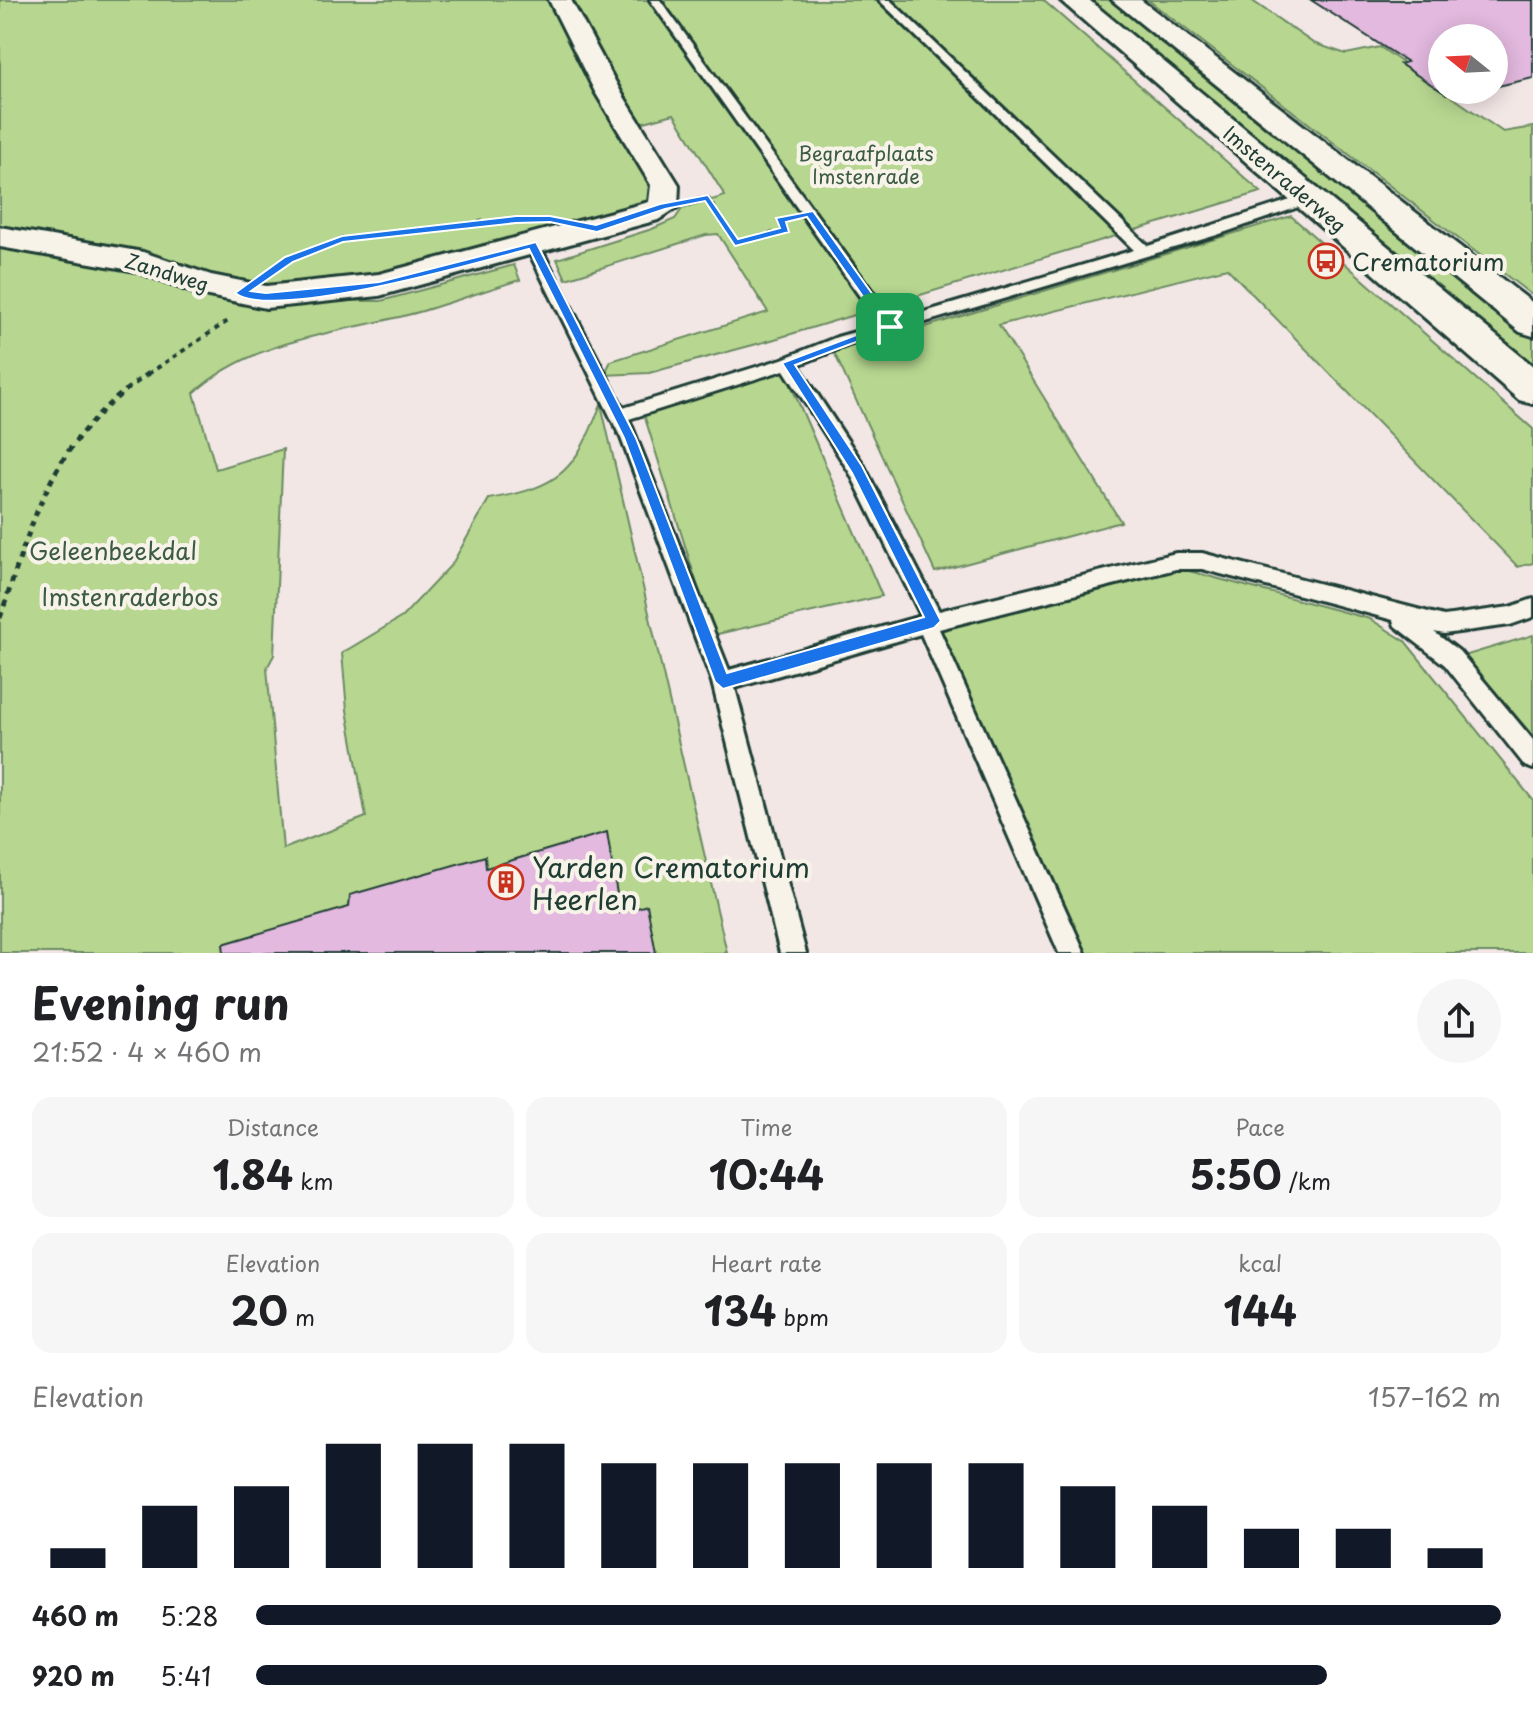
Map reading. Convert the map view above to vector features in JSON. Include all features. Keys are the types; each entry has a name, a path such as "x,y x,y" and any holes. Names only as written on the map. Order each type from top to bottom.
{"street":[{"path":"560,0 608,92 665,185 663,207"},
{"name":"Imstenraderweg","path":"1073,0 1533,389"},
{"name":"Imstenraderweg","path":"1125,0 1533,323"},
{"name":"Zandweg","path":"0,237 59,244 143,262 205,285 253,295 379,285 663,207"}],"lane":[{"path":"655,0 890,327"},
{"path":"884,0 1144,251"},
{"path":"619,416 890,327 1308,199"},
{"path":"532,244 619,416 723,682 793,953"},
{"path":"788,363 857,469 930,622 1072,953"},
{"path":"723,682 930,622 1176,561 1202,561 1444,625 1510,616 1533,608"},
{"path":"1397,615 1452,658 1533,758"}],"path":[{"path":"663,207 708,198 735,243 786,230 780,220 809,213"},
{"path":"0,618 42,495 67,449 127,388 253,295 289,259 342,239 501,221"}],"green space":[{"path":"0,0 555,0 660,183 645,210 610,228 257,300 381,301 514,265 520,280 419,312 272,348 218,374 194,393 216,469 283,449 274,655 267,668 283,849 366,817 347,710 342,653 402,617 452,564 489,499 534,488 563,472 583,445 601,404 727,953 0,953"},
{"name":"Begraafplaats Imstenrade","path":"566,0 1043,0 1261,192 768,341 649,373 604,375 611,361 768,312 718,234 706,235 566,279 557,259 652,229 675,219 682,209 725,196 674,114 637,124"},
{"path":"1080,0 1119,0 1533,332 1533,365 1246,128 1158,65"},
{"path":"1148,0 1251,0 1313,43 1346,54 1380,47 1428,80 1428,104 1462,104 1503,132 1533,127 1533,296"},
{"path":"1291,216 1533,429 1533,563 1518,567 1227,268 999,325 1121,522 935,572 833,350 889,338"},
{"path":"781,362 882,596 713,635 640,402"},
{"path":"1159,563 1370,619 1405,641 1533,800 1533,953 1085,953 939,631 960,619"},
{"path":"1533,635 1533,736 1464,656"}],"building":[{"path":"1311,0 1533,0 1533,78 1508,84 1508,24 1428,24 1428,82 1400,64 1407,62"},
{"name":"Yarden Crematorium Heerlen","path":"607,832 620,913 647,905 656,953 224,953 223,944 349,907 350,895 485,856 486,868"}],"place":[{"name":"Crematorium","path":"1326,261"},
{"name":"Yarden Crematorium Heerlen","path":"506,882"}],"route":[{"path":"708,198 735,243 786,230 780,220 809,213 890,327 843,341 788,363 857,469 934,621 723,682 630,438 532,244 379,285 266,297 241,293 289,259 342,239 516,219 550,219 597,228 663,207 708,198"}],"park label":[{"name":"Geleenbeekdal","path":"113,550"},
{"name":"Imstenraderbos","path":"130,596"}]}
